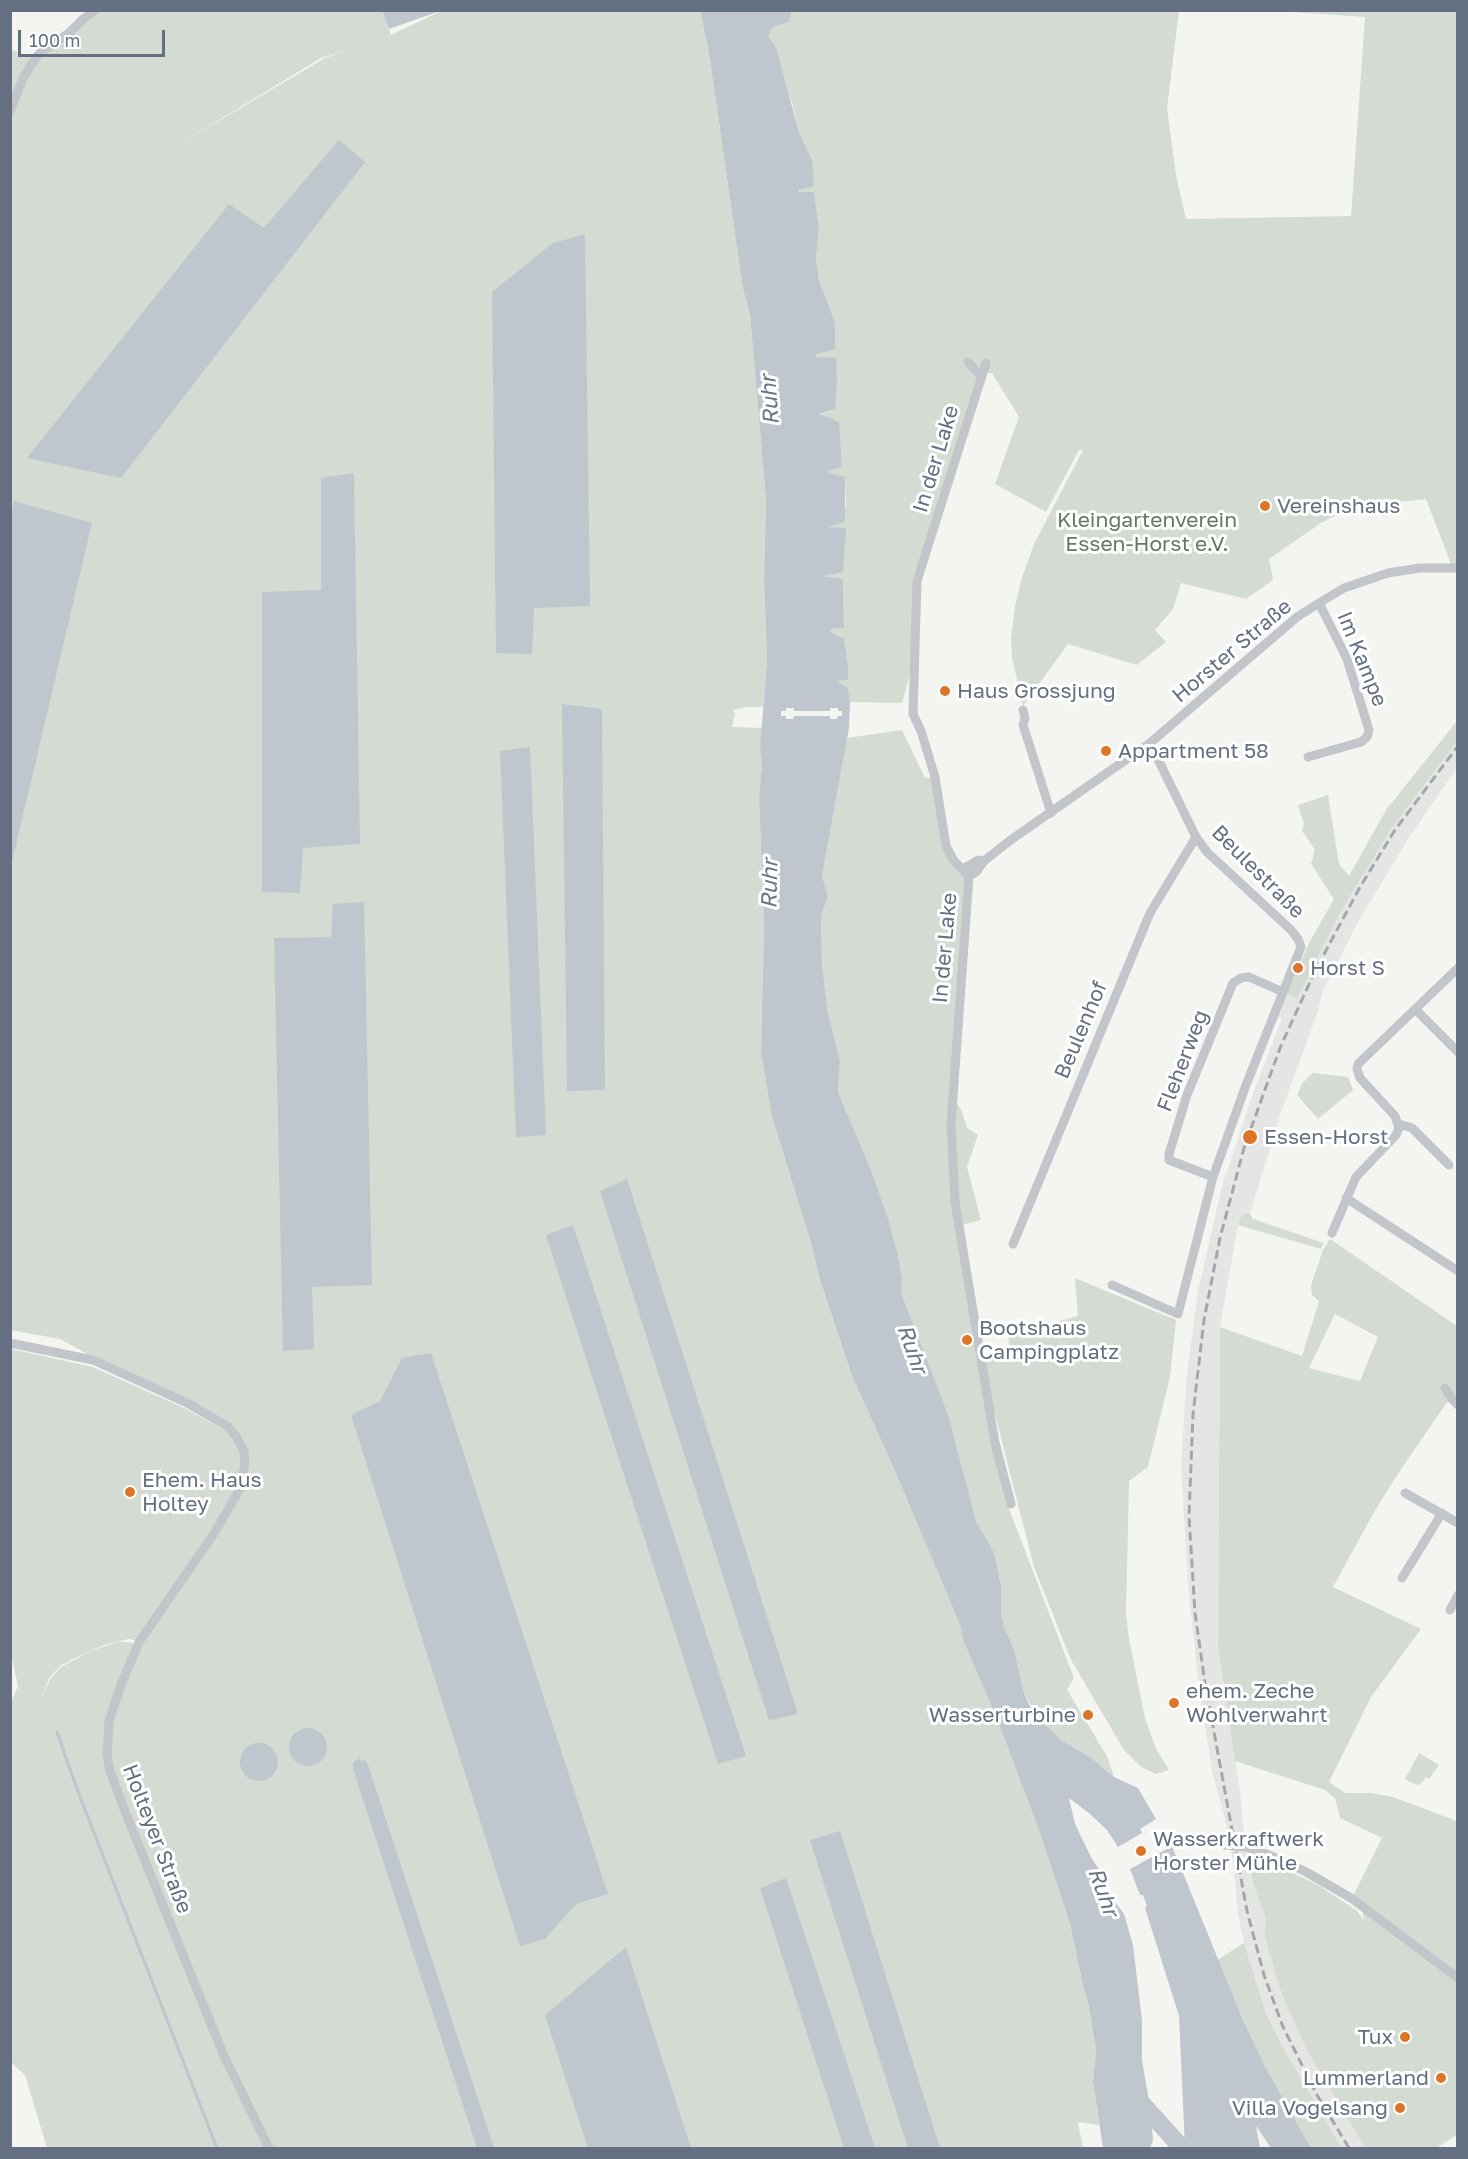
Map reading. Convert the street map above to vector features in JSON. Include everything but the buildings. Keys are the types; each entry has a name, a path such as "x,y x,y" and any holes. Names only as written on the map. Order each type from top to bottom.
{"street":[{"path":"10,111 24,76 35,59 69,33 81,15 95,10"},
{"path":"968,362 981,376"},
{"name":"In der Lake","path":"986,363 917,581 913,714 921,731 935,777 946,846 954,861 966,873 951,1124 955,1202 995,1443 1011,1504"},
{"name":"Horster Straße","path":"966,873 979,869 984,861 1150,743 1297,617 1319,603 1344,588 1388,573 1420,568 1458,568"},
{"name":"Im Kampe","path":"1308,757 1361,742 1367,737 1369,730 1347,659 1319,603"},
{"path":"1023,710 1025,718 1023,725 1051,813"},
{"name":"Beulestraße","path":"1150,743 1196,837 1207,852 1297,936 1301,947 1283,992"},
{"name":"Beulenhof","path":"1013,1244 1150,913 1196,837"},
{"path":"1332,1233 1359,1173 1396,1135 1399,1124 1395,1116 1362,1081 1357,1069 1362,1059 1458,968"},
{"name":"Fleherweg","path":"1213,1177 1173,1163 1169,1159 1187,1095 1235,981 1249,977 1283,992"},
{"path":"1112,1285 1178,1314 1213,1177 1283,992"},
{"path":"1415,1009 1458,1052"},
{"path":"1399,1124 1412,1128 1449,1165"},
{"path":"1346,1198 1458,1271"},
{"name":"Holteyer Straße","path":"10,1342 93,1360 187,1403 227,1426 236,1436 244,1451 245,1464 240,1490 213,1535 139,1642 109,1721 106,1748 110,1771 126,1814 224,2056 269,2148"},
{"path":"1445,1388 1458,1405"},
{"path":"1405,1493 1458,1523"},
{"path":"1402,1578 1442,1513"},
{"path":"1450,1610 1458,1594"},
{"path":"1224,1845 1243,1846 1279,1858 1328,1884 1351,1898 1458,1978"}],"shaded area":[{"path":"1457,741 1457,768 1410,836 1358,922 1323,991 1317,1014 1281,1112 1250,1214 1242,1214 1238,1225 1220,1327 1218,1645 1240,1792 1245,1844 1254,1886 1266,1919 1264,1933 1279,1986 1308,2052 1365,2148 1342,2148 1267,2016 1244,1943 1238,1914 1234,1868 1226,1823 1212,1771 1199,1688 1188,1585 1181,1463 1187,1372 1198,1291 1222,1186 1255,1088 1282,1019 1277,1016 1287,993 1297,998 1341,911 1392,828"}],"green space":[{"path":"98,11 382,11 391,35 441,11 700,11 709,53 743,289 750,315 766,500 764,580 767,660 763,707 733,710 735,714 732,727 763,728 760,748 762,764 759,796 764,927 761,1053 772,1117 811,1243 819,1277 852,1376 960,1625 963,1640 997,1719 1039,1830 1070,1924 1088,2002 1096,2050 1093,2082 1099,2125 1078,2122 1083,2148 273,2148 226,2055 132,1821 110,1753 112,1721 140,1643 243,1491 250,1464 248,1452 236,1430 226,1420 189,1400 93,1357 60,1339 11,1330 10,49 34,59","holes":["348,50 325,58 178,145 321,58"]},
{"name":"Kleingartenverein Essen-Horst e.V.","path":"792,11 1179,11 1167,108 1176,175 1186,219 1351,216 1365,17 1279,11 1457,11 1457,567 1452,567 1426,499 1353,507 1321,523 1269,559 1273,580 1246,599 1181,583 1173,609 1155,630 1166,642 1137,665 1068,644 1023,706 1012,658 1011,638 1015,606 1034,544 1083,450 1079,450 1046,512 995,484 1019,417 992,373 984,373 915,580 911,670 902,703 850,702 848,688 837,683 847,680 830,632 830,629 844,628 843,579 823,576 846,529 826,527 846,507 845,478 827,471 842,467 841,449 819,415 835,409 816,357 835,322 819,280 816,260 819,227 814,193 799,192 812,160 799,132 792,103 768,36 773,27 789,22"},
{"path":"1457,721 1457,741 1392,828 1341,911 1297,999 1287,993 1309,943 1334,899 1311,864 1315,850 1302,831 1304,824 1298,805 1328,795 1339,864 1349,876 1386,810"},
{"path":"902,730 925,778 933,777 945,847 967,877 953,1098 961,1109 967,1128 978,1135 967,1167 981,1220 959,1226 993,1442 1009,1509 1074,1678 1067,1690 1107,1756 1114,1777 1090,1757 1061,1740 1047,1728 1024,1693 1014,1649 1001,1614 1001,1585 994,1552 976,1521 950,1425 901,1293 902,1280 898,1255 887,1215 838,1092 840,1061 828,1013 822,964 821,916 828,896 822,876 847,738"},
{"path":"1312,1073 1348,1077 1353,1090 1318,1119 1297,1095 1302,1084"},
{"path":"1242,1214 1250,1214 1253,1219 1324,1243 1321,1249 1238,1225"},
{"path":"1330,1239 1457,1326 1457,1405 1450,1398 1399,1472 1333,1587 1421,1629 1371,1697 1329,1782 1345,1793 1390,1796 1457,1821 1457,2135 1436,2148 1365,2148 1308,2052 1291,2016 1279,1986 1264,1933 1266,1919 1254,1886 1247,1853 1318,1885 1356,1910 1364,1920 1361,1905 1353,1896 1382,1838 1340,1818 1335,1798 1325,1790 1235,1761 1218,1645 1220,1327 1302,1356 1319,1301 1312,1295 1311,1285 1323,1250","holes":["1335,1314 1378,1337 1360,1381 1309,1368"]},
{"path":"1075,1278 1176,1320 1170,1377 1148,1467 1129,1481 1126,1614 1145,1718 1156,1749 1169,1770 1156,1774 1141,1767 1124,1750 1071,1660 1034,1567 982,1363 1010,1347 1008,1335 1078,1316"},
{"path":"11,1349 93,1367 184,1408 226,1431 232,1436 241,1452 242,1463 234,1498 138,1641 129,1639 104,1645 75,1658 60,1666 49,1678 41,1699 50,1679 61,1667 91,1651 117,1642 137,1644 129,1659 104,1753 266,2148 47,2148 25,2075 11,2062 10,1705 18,1686 11,1654 10,1617 12,1614"},
{"path":"1419,1753 1439,1765 1429,1779 1426,1777 1420,1785 1405,1779"},
{"path":"1244,1943 1267,2016 1342,2148 1311,2148 1265,2066 1242,2018 1217,1960"}],"water":[{"path":"382,10 440,11 389,29"},
{"path":"700,11 792,11 789,22 773,27 768,36 776,48 799,132 812,160 814,186 799,190 799,192 814,192 819,227 816,260 819,280 835,322 835,349 817,354 816,357 836,358 837,380 835,409 819,414 839,422 842,467 828,471 828,473 845,477 845,522 826,527 846,528 843,572 823,576 843,579 844,628 830,629 830,632 844,639 848,680 837,682 848,688 850,702 849,728 822,876 828,896 821,916 822,964 828,1013 840,1061 838,1092 887,1215 898,1255 902,1280 901,1293 948,1415 976,1521 994,1552 1001,1585 1001,1614 1014,1649 1024,1693 1039,1719 1061,1740 1090,1757 1114,1777 1138,1788 1156,1819 1140,1829 1142,1833 1118,1847 1107,1830 1069,1798 1075,1824 1092,1859 1106,1879 1107,1891 1124,1914 1133,1945 1142,2020 1142,2060 1151,2113 1153,2141 1150,2148 1103,2148 1093,2082 1096,2050 1088,2002 1070,1924 1039,1830 997,1719 963,1640 960,1625 852,1376 819,1277 811,1243 772,1117 761,1053 764,927 759,796 762,764 760,748 767,660 764,580 766,500 750,315 743,289 709,53"},
{"path":"339,140 365,162 121,478 27,458 229,204 264,228"},
{"path":"585,234 590,606 534,608 532,654 496,653 492,292 553,243"},
{"path":"354,473 360,844 303,848 300,893 262,892 262,592 321,590 321,478"},
{"path":"14,501 92,523 11,866 10,516"},
{"path":"562,704 602,709 605,1090 567,1091"},
{"path":"530,747 546,1135 516,1137 500,751"},
{"path":"364,902 372,1285 312,1287 314,1349 283,1351 274,938 331,937 333,904"},
{"path":"627,1179 798,1714 769,1720 600,1191"},
{"path":"573,1225 746,1756 718,1764 546,1235"},
{"path":"431,1353 608,1894 576,1904 545,1939 520,1946 351,1415 380,1401 402,1358"},
{"path":"308,1728 322,1733 327,1747 322,1761 308,1766 294,1761 289,1747 294,1733"},
{"path":"259,1743 273,1748 278,1762 273,1776 259,1781 245,1776 240,1762 245,1748"},
{"path":"360,1758 368,1765 494,2148 477,2148 353,1769 353,1763"},
{"path":"840,1831 940,2148 908,2148 810,1840"},
{"path":"1172,1846 1242,2018 1265,2066 1311,2148 1271,2148 1256,2126 1260,2148 1185,2148 1179,2016 1145,1908 1147,1906 1130,1869"},
{"path":"786,1878 875,2148 844,2148 760,1888"},
{"path":"626,1947 691,2148 588,2148 545,2015"}],"pier":[{"path":"786,708 794,708 794,711 830,711 830,708 838,708 838,711 842,711 842,716 838,716 837,719 830,719 830,716 794,716 793,719 786,719 786,716 781,716 781,711 786,711"}],"waterway":[{"path":"57,1732 217,2148"},
{"name":"Ruhr","path":"1136,2097 1182,2148"}],"railway":[{"path":"1349,2148 1317,2095 1283,2027 1264,1975 1247,1911 1205,1683 1195,1613 1189,1516 1193,1414 1204,1320 1220,1238 1244,1148 1280,1048 1315,971 1360,887 1395,830 1458,746"}],"place":[{"name":"Vereinshaus","path":"1265,506"},
{"name":"Haus Grossjung","path":"945,691"},
{"name":"Appartment 58","path":"1106,751"},
{"name":"Horst S","path":"1298,968"},
{"name":"Essen-Horst","path":"1250,1137"},
{"name":"Bootshaus Campingplatz","path":"967,1340"},
{"name":"Ehem. Haus Holtey","path":"130,1492"},
{"name":"ehem. Zeche Wohlverwahrt","path":"1174,1703"},
{"name":"Wasserturbine","path":"1088,1715"},
{"name":"Wasserkraftwerk Horster Mühle","path":"1141,1851"},
{"name":"Tux","path":"1405,2037"},
{"name":"Lummerland","path":"1441,2078"},
{"name":"Villa Vogelsang","path":"1400,2108"}]}
